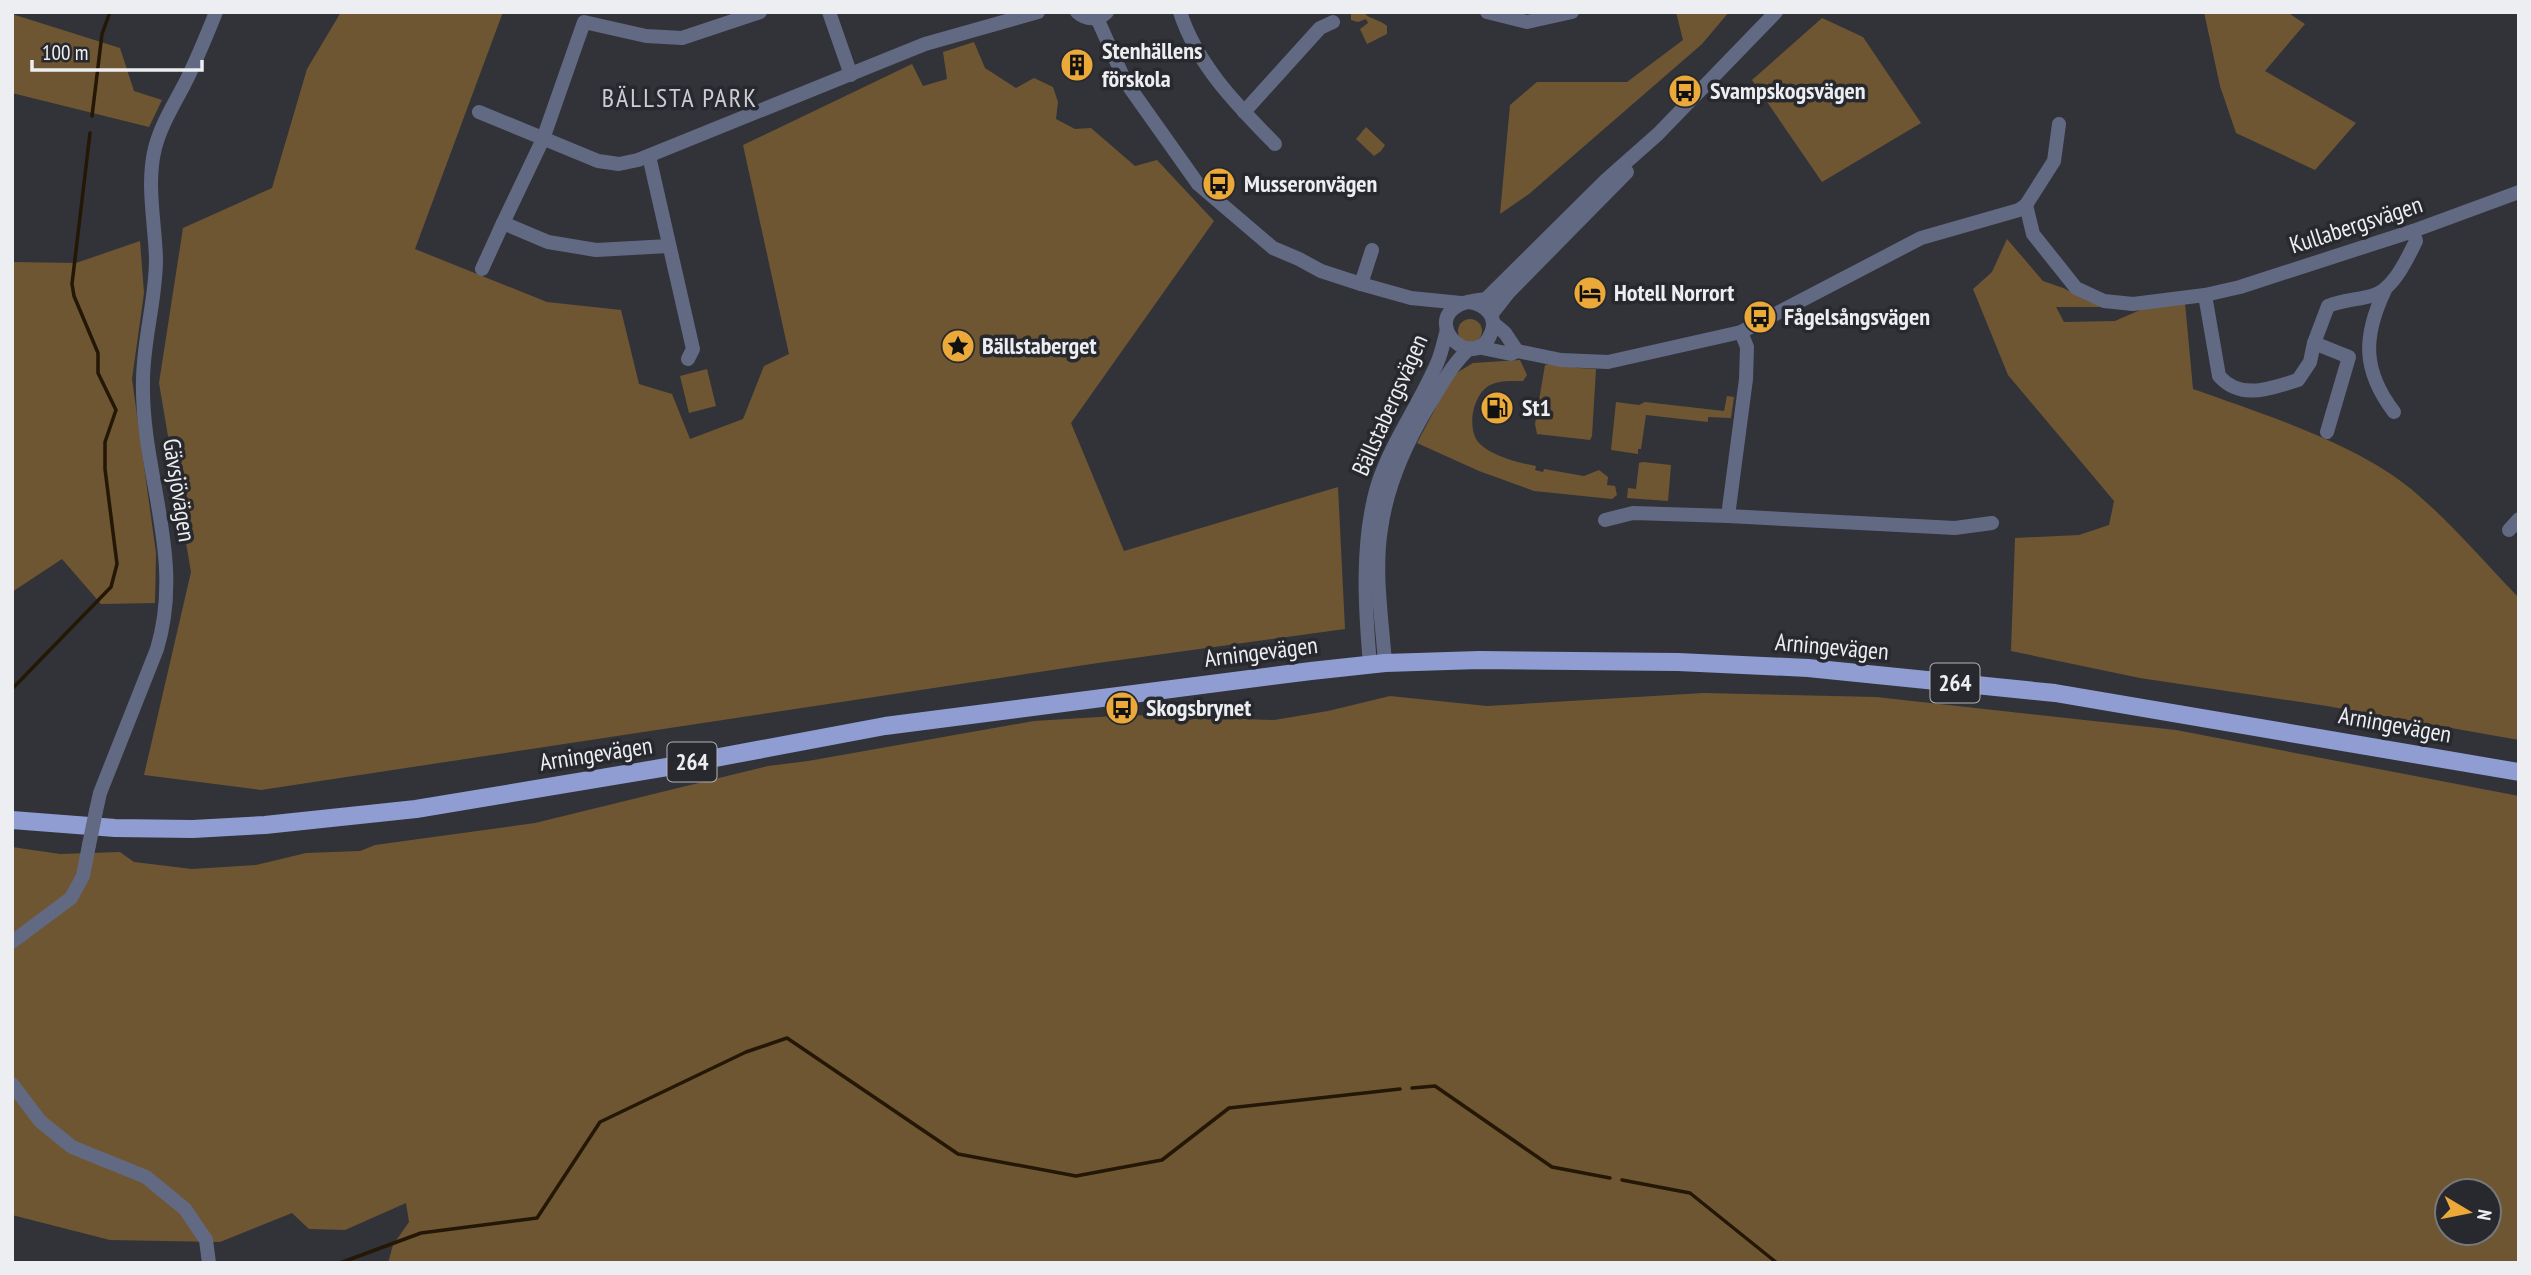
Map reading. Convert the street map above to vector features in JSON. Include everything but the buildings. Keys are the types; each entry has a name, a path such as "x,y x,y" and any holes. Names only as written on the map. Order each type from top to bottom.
{"main road":[{"name":"Arningevägen","path":"12,820 115,828 193,829 265,825 402,810 667,767 885,726 1121,694 1378,664 1479,660 1678,662 1808,668 2055,693 2519,772"}],"street":[{"name":"Gävsjövägen","path":"12,942 71,898 83,876 100,793 165,624 168,583 166,545 149,456 142,381 156,260 151,181 155,149 164,123 216,12"},
{"path":"482,269 543,139 585,17 646,36 682,38 760,12"},
{"path":"829,12 850,75"},
{"path":"479,112 598,161 618,164 649,156 951,35 1038,12"},
{"path":"1077,12 1087,18 1102,15 1125,81 1198,184 1273,248 1321,271 1411,298 1479,303 1517,351"},
{"path":"1180,12 1215,78 1230,100 1275,144"},
{"path":"1487,12 1527,22 1572,12"},
{"path":"1473,347 1489,338 1492,319 1509,292 1614,187 1658,134 1776,12"},
{"path":"1244,112 1321,28 1333,22"},
{"path":"1411,298 1447,326 1454,344 1461,348 1473,347 1511,354 1517,351 1561,360 1608,362 1741,332 1921,238 2019,210 2026,205 2054,161 2059,124"},
{"path":"1447,326 1453,308 1466,302 1486,299 1606,180 1658,134"},
{"path":"649,156 693,349 688,359"},
{"name":"Kullabergsvägen","path":"2026,205 2033,234 2076,288 2104,301 2133,304 2205,295 2240,287 2413,231 2519,192"},
{"path":"503,223 548,242 596,250 669,246"},
{"path":"2205,295 2219,376 2226,384 2252,393 2298,380 2310,362 2328,306 2346,299 2375,296 2398,276 2416,242 2413,231"},
{"path":"1361,284 1372,250"},
{"path":"2388,284 2371,321 2369,354 2370,366 2384,399 2393,412"},
{"name":"Bällstabergsvägen","path":"1378,664 1381,531 1395,458 1438,360 1447,326"},
{"path":"1728,516 1746,379 1747,347 1741,332"},
{"path":"2314,343 2349,357 2327,432"},
{"name":"Bällstabergsvägen","path":"1415,417 1456,361 1473,347"},
{"path":"1605,520 1633,513 1955,528 1993,523"},
{"path":"12,1084 40,1121 72,1147 146,1177 186,1209 206,1240 209,1263"}],"shaded area":[{"path":"341,12 503,12 415,249 547,302 621,310 639,384 672,394 690,439 743,419 764,366 789,354 743,145 912,64 923,86 947,79 943,52 974,42 985,68 1016,88 1034,78 1053,87 1058,102 1056,119 1075,129 1091,128 1135,166 1157,160 1214,221 1071,423 1124,551 1338,487 1345,629 1098,663 261,790 144,775 191,572 159,383 183,228 272,188 307,69"},
{"path":"1351,12 1366,12 1366,15 1387,26 1387,34 1367,44 1360,29 1368,23 1366,19 1358,22 1351,20"},
{"path":"1676,12 1729,12 1702,44 1529,194 1500,214 1510,105 1537,82 1627,82 1683,40"},
{"path":"2204,12 2287,12 2305,24 2265,71 2356,123 2315,170 2236,133 2220,86"},
{"path":"12,14 120,48 134,91 162,100 149,127 12,93"},
{"path":"1822,18 1863,37 1921,123 1822,182 1752,80"},
{"path":"1366,127 1385,145 1374,156 1356,139"},
{"path":"2007,239 2043,281 2102,307 2056,307 2064,322 2115,321 2147,307 2185,303 2193,389 2280,420 2341,446 2395,477 2444,519 2519,598 2519,740 2327,706 2140,678 2011,651 2015,538 2079,535 2109,525 2114,501 2008,375 1973,289 1992,272"},
{"path":"140,241 144,293 132,379 156,553 155,603 101,604 62,559 12,592 12,262 76,263"},
{"path":"1470,319 1481,326 1482,331 1475,342 1470,343 1459,336 1458,331 1465,320"},
{"path":"1520,360 1527,375 1523,381 1494,383 1479,396 1472,420 1475,437 1484,448 1514,461 1536,466 1535,470 1584,476 1599,470 1608,477 1607,485 1615,486 1617,495 1612,499 1534,491 1479,471 1417,443 1453,375 1473,363"},
{"path":"1553,363 1596,369 1590,440 1537,434 1535,424 1545,365"},
{"path":"707,369 716,406 689,413 680,376"},
{"path":"1727,396 1734,397 1731,418 1708,417 1708,422 1646,415 1638,454 1611,450 1616,402 1639,405 1645,402 1724,411"},
{"path":"1639,463 1671,465 1668,501 1627,498 1628,488 1636,489"},
{"path":"1703,693 1876,697 2176,730 2519,796 2519,1263 388,1263 393,1245 409,1222 406,1203 345,1230 309,1229 292,1213 220,1242 110,1240 12,1215 12,847 60,854 120,852 134,862 192,869 256,865 306,853 360,851 375,845 535,823 768,766 1034,721 1131,715 1274,720 1328,711 1390,696 1487,706"}],"waterway":[{"path":"92,116 102,34 110,12"},
{"path":"12,689 111,587 117,564 105,469 105,442 116,410 98,373 98,353 74,296 72,284 90,133"},
{"path":"340,1263 421,1233 537,1218 600,1122 746,1052 787,1038 958,1154 1076,1176 1162,1160 1229,1108 1400,1089"},
{"path":"1412,1088 1435,1086 1552,1167 1610,1178"},
{"path":"1622,1180 1690,1193 1777,1263"}],"place":[{"name":"Stenhällens förskola","path":"1077,65"},
{"name":"Svampskogsvägen","path":"1685,91"},
{"name":"Musseronvägen","path":"1219,184"},
{"name":"Hotell Norrort","path":"1590,293"},
{"name":"Fågelsångsvägen","path":"1760,317"},
{"name":"Bällstaberget","path":"958,346"},
{"name":"St1","path":"1497,408"},
{"name":"Skogsbrynet","path":"1122,708"}],"district":[{"name":"BÄLLSTA PARK","path":"680,98"}]}
